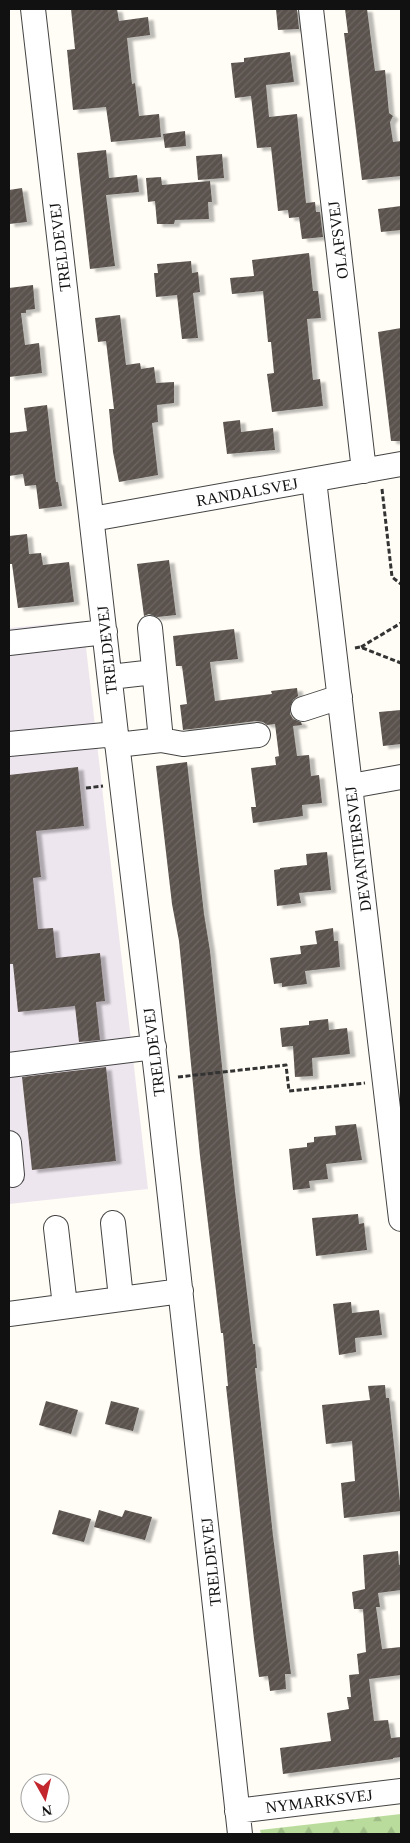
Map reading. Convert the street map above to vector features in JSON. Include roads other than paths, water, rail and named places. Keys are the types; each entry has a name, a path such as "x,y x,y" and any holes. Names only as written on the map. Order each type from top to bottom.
{"street":[{"name":"TRELDEVEJ","path":"33,9 116,740 158,1079 239,1823"},
{"name":"OLAFSVEJ","path":"311,9 382,468"},
{"name":"RANDALSVEJ","path":"92,520 382,468"},
{"name":"DEVANTIERSVEJ","path":"314,480 401,1218"},
{"path":"150,628 161,740"},
{"path":"9,643 105,632"},
{"path":"110,677 154,672"},
{"path":"304,709 340,697"},
{"path":"9,744 161,740 183,744 258,735"},
{"path":"351,786 401,777"},
{"path":"9,1065 154,1047"},
{"path":"9,1143 12,1175"},
{"path":"113,1223 121,1298"},
{"path":"56,1228 65,1306"},
{"path":"9,1314 180,1291"},
{"name":"NYMARKSVEJ","path":"239,1823 401,1791"}]}
